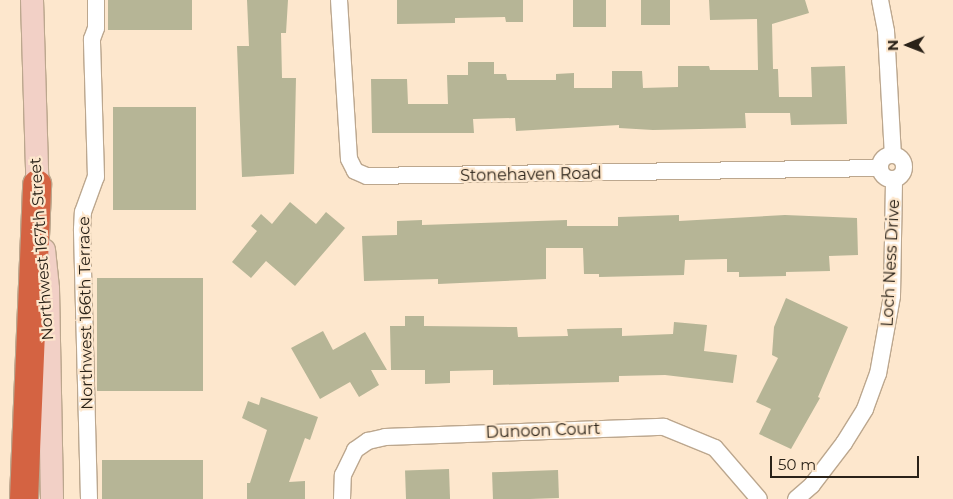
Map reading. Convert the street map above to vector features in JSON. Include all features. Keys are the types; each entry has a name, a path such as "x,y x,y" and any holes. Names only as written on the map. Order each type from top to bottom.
{"highway":[{"path":"24,499 37,184"}],"street":[{"name":"Northwest 167th Street","path":"32,0 37,184 48,289 52,499"},
{"name":"Northwest 166th Terrace","path":"85,0 86,29 92,39"},
{"name":"Northwest 166th Terrace","path":"90,499 82,229 83,212 96,176 92,39 96,28 96,0"},
{"name":"Stonehaven Road","path":"339,0 349,159 355,170 367,176 880,168"},
{"path":"880,0 886,30 893,155 904,164 901,176 894,180 886,178 880,168 882,160 893,155"},
{"name":"Loch Ness Drive","path":"796,499 812,486 844,443 865,409 878,374 892,296 894,180"},
{"name":"Dunoon Court","path":"342,499 343,475 355,450 368,441 385,437 664,427 715,448 759,499"}],"building":[{"path":"108,0 192,0 192,30 108,30"},
{"path":"247,0 288,0 286,33 281,33 282,78 296,78 294,174 242,177 237,46 249,46"},
{"path":"397,0 523,0 523,22 506,22 505,17 455,18 455,23 397,24"},
{"path":"573,0 606,0 606,27 573,27"},
{"path":"641,0 670,0 670,25 641,25"},
{"path":"709,0 805,0 809,13 772,24 773,69 778,69 779,97 812,97 811,67 845,66 847,124 791,125 790,113 745,113 746,128 653,130 619,128 619,125 516,131 515,118 473,119 474,133 372,133 371,79 407,79 408,104 448,104 447,75 468,75 468,62 494,62 494,74 506,74 507,80 556,80 556,74 574,73 574,88 612,88 612,71 642,71 643,88 678,87 678,66 709,66 710,70 758,70 757,19 710,20"},
{"path":"113,107 196,107 196,210 113,210"},
{"path":"290,202 316,224 326,212 345,228 295,286 266,261 251,278 232,262 257,231 251,226 261,214 272,224"},
{"path":"679,215 679,221 785,215 857,218 858,255 829,256 830,271 786,272 786,276 739,277 739,272 727,272 727,259 685,260 684,275 599,277 599,274 584,274 583,248 546,248 546,279 438,284 438,279 364,281 362,236 397,235 397,221 422,220 422,225 567,220 567,226 618,226 618,217"},
{"path":"97,278 203,278 203,391 97,391"},
{"path":"786,298 848,327 818,397 820,398 791,449 759,434 771,409 756,402 778,358 772,355 774,327"},
{"path":"405,316 424,316 424,326 517,327 518,337 568,336 567,329 622,328 622,336 673,334 674,322 707,325 704,351 737,355 733,383 665,375 619,376 619,382 493,385 493,370 450,371 450,383 425,384 425,370 391,370 390,326 405,326"},
{"path":"323,331 333,350 365,332 387,370 371,370 379,385 359,397 350,382 320,399 291,348"},
{"path":"261,397 318,417 310,440 305,438 289,482 305,481 305,499 247,499 247,483 250,483 267,430 242,418 248,401 259,405"},
{"path":"102,460 203,460 203,499 102,499"},
{"path":"449,469 450,499 406,499 405,471"},
{"path":"558,470 559,498 493,499 492,472"}]}
